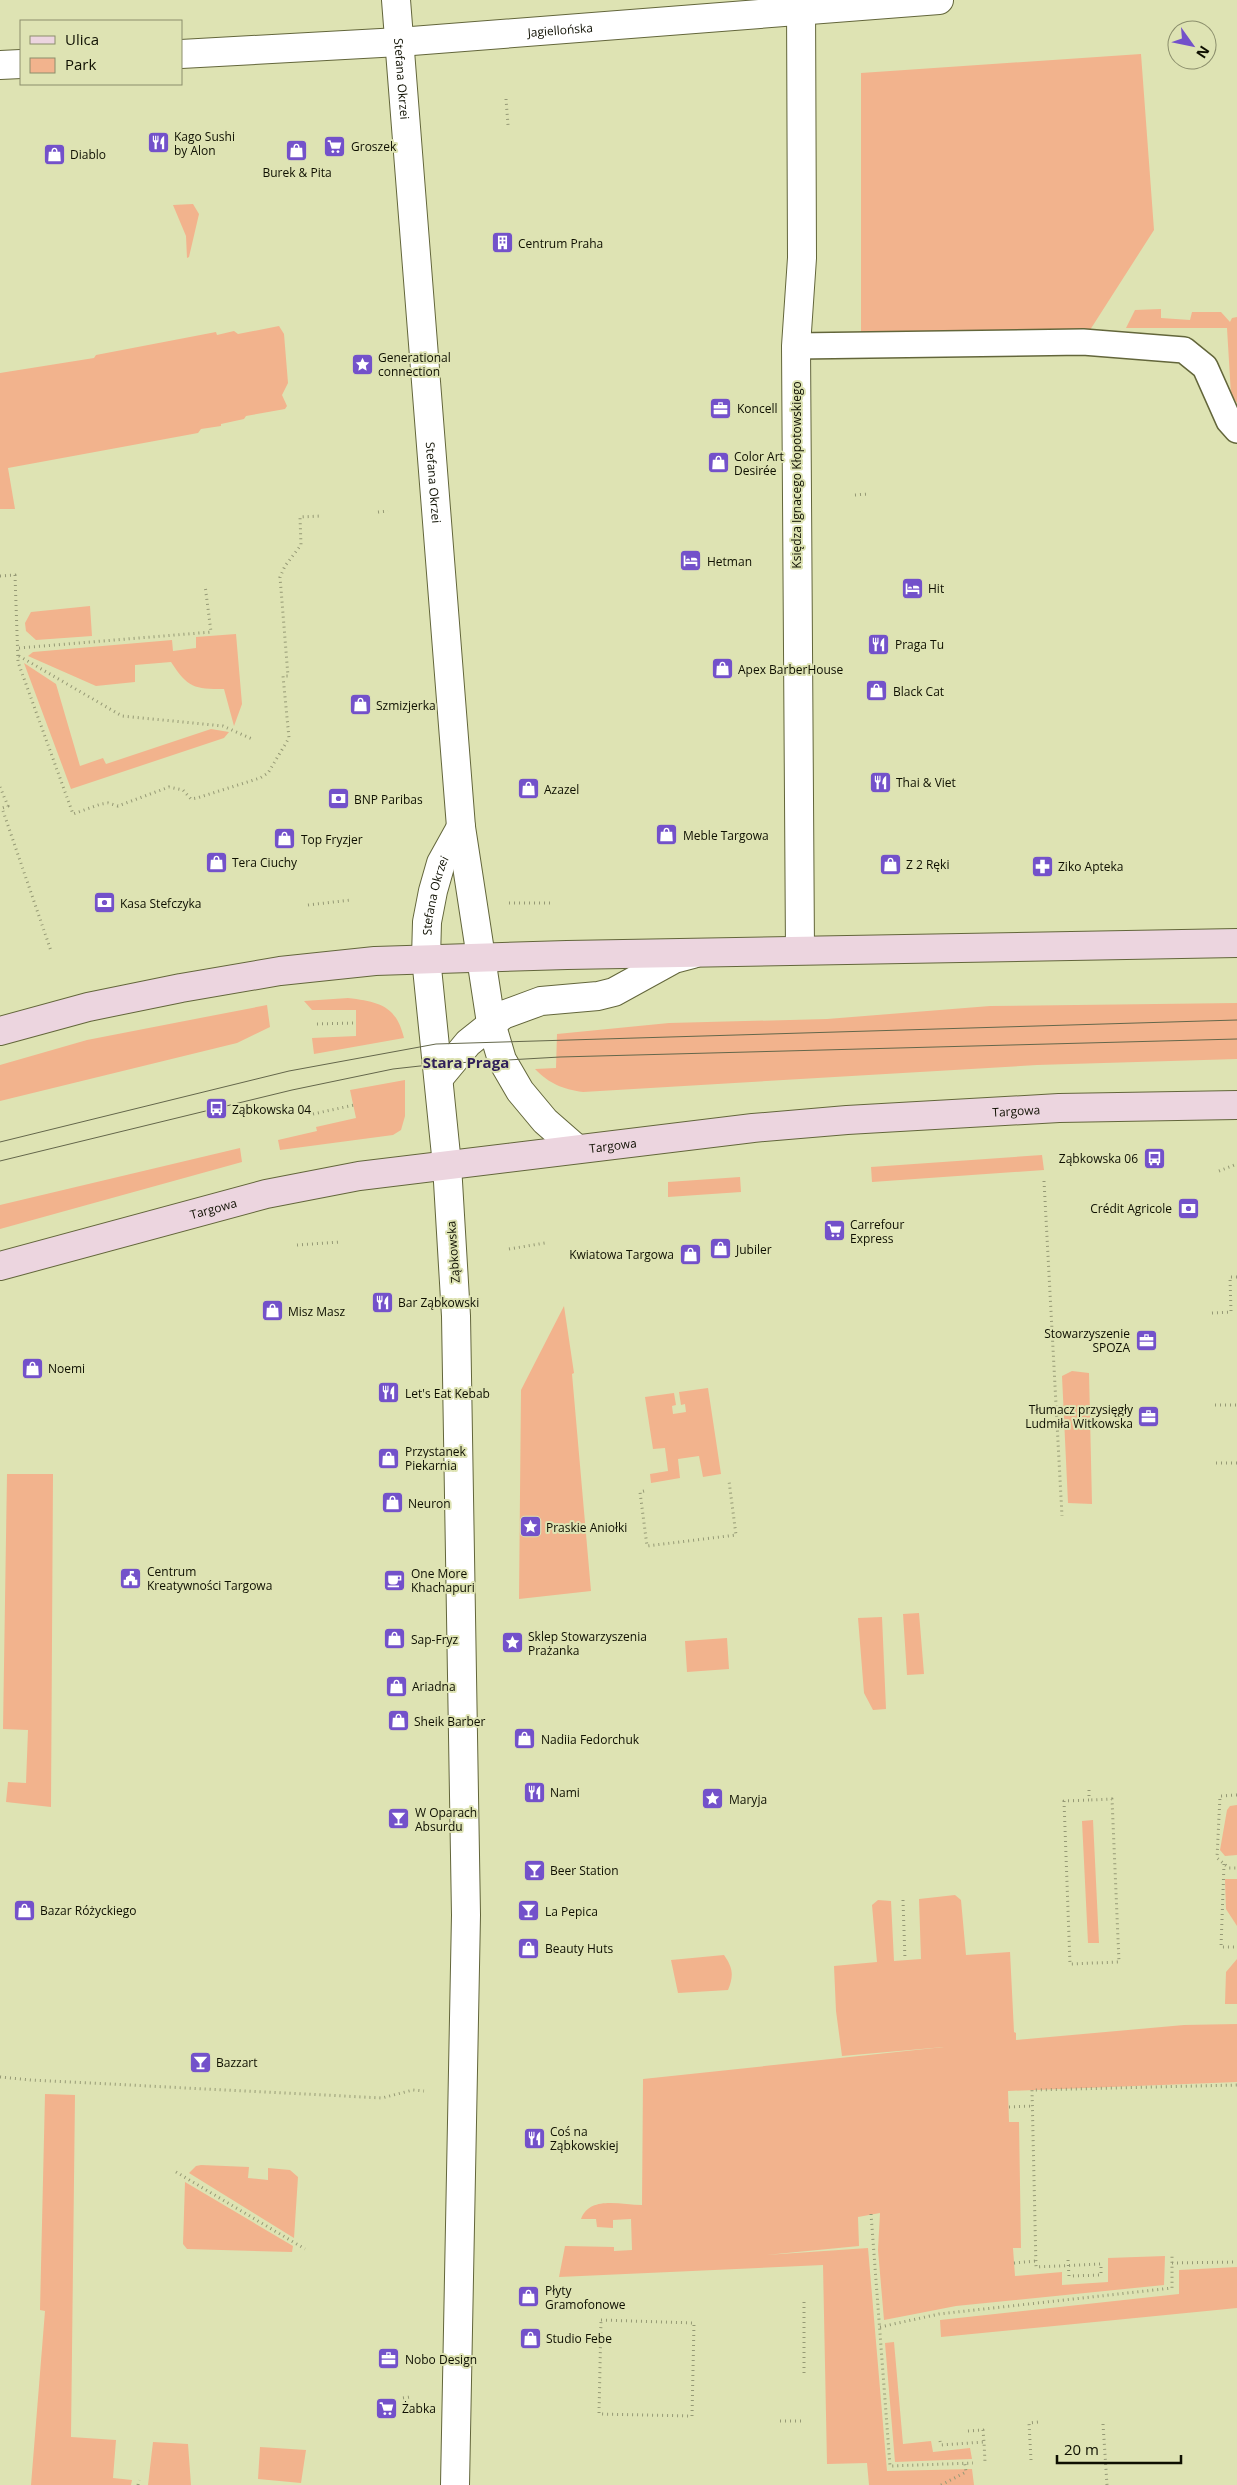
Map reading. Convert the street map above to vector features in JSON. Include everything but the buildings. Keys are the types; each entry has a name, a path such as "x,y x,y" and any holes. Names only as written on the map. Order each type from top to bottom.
{"main road":[{"path":"0,1031 88,1007 280,971 426,958 1237,943"},
{"name":"Targowa","path":"0,1266 266,1194 358,1176 753,1128 847,1120 1059,1108 1237,1105"}],"street":[{"name":"Stefana Okrzei","path":"396,0 461,827 441,863 433,891 427,922 426,958"},
{"name":"Jagiellońska","path":"182,54 399,42 801,5 938,0"},
{"name":"Księdza Ignacego Kłopotowskiego","path":"800,950 796,346 802,258 801,5"},
{"path":"0,65 20,64"},
{"path":"461,827 491,1023 502,1060 520,1091 545,1122 577,1149"},
{"path":"439,1078 468,1043 491,1023 518,1008 541,1001 598,996 614,992 674,959 698,952"},
{"name":"Ząbkowska","path":"426,958 447,1165 455,1291 466,1914 455,2485"}],"lane":[{"path":"796,346 1083,342 1184,350 1205,367 1229,421 1237,430"}],"path":[{"path":"506,99 508,125"},
{"path":"855,494 868,494"},
{"path":"378,512 388,512"},
{"path":"0,576 15,575 18,662 73,814 101,804 108,803 118,806 169,786 183,790 191,799 260,778 268,773 289,738 283,676 288,676 280,577 284,566 301,545 300,517 321,516"},
{"path":"19,648 211,632 205,585"},
{"path":"19,656 122,716 223,726 252,739"},
{"path":"0,787 8,806 2,808 51,950"},
{"path":"308,905 351,900"},
{"path":"508,903 551,903"},
{"path":"317,1024 356,1023"},
{"path":"313,1114 354,1105"},
{"path":"1219,1172 1237,1164"},
{"path":"1044,1181 1062,1516"},
{"path":"297,1245 340,1242"},
{"path":"509,1249 545,1243"},
{"path":"1212,1313 1231,1312 1230,1277 1237,1277"},
{"path":"1215,1405 1237,1405"},
{"path":"1216,1463 1237,1463"},
{"path":"644,1491 640,1492 647,1546 736,1535 729,1482"},
{"path":"1089,1790 1089,1800"},
{"path":"1237,1794 1220,1796 1218,1858 1229,1868 1237,1868"},
{"path":"1112,1799 1119,1962 1070,1964 1064,1801 1089,1800 1112,1799"},
{"path":"1224,1863 1221,1947 1237,1947"},
{"path":"903,1900 905,1960"},
{"path":"0,2077 382,2098 413,2090 424,2090"},
{"path":"1068,2260 1068,2268 1069,2276 1102,2275 1101,2264 1075,2266 1066,2266 1036,2267 1032,2090 1237,2085"},
{"path":"1009,2106 1033,2106"},
{"path":"176,2172 305,2250"},
{"path":"871,2214 890,2466 973,2463"},
{"path":"880,2326 939,2314 1172,2288 1172,2256"},
{"path":"1014,2262 1036,2260"},
{"path":"1172,2263 1237,2262"},
{"path":"804,2300 804,2373"},
{"path":"601,2320 694,2322 692,2416 598,2414 601,2320"},
{"path":"403,2398 410,2397"},
{"path":"780,2421 802,2421"},
{"path":"1031,2460 1029,2423 1040,2422"},
{"path":"1102,2424 1107,2485"},
{"path":"968,2430 983,2430 985,2462"},
{"path":"940,2441 941,2445 984,2442"},
{"path":"941,2485 966,2472 965,2464"},
{"path":"138,2485 139,2480"}],"green space":[{"path":"1141,54 1154,230 1090,330 861,332 861,73"},
{"path":"193,204 199,214 189,257 187,258 186,236 173,205"},
{"path":"1161,309 1161,318 1190,320 1192,312 1221,312 1230,322 1232,318 1237,317 1237,403 1231,395 1227,328 1126,328 1135,310"},
{"path":"279,326 284,334 288,383 282,395 287,406 285,409 246,416 244,419 221,424 221,426 201,429 198,433 8,468 15,509 0,509 0,373 94,358 96,355 216,332 217,335 234,331 238,334"},
{"path":"90,606 92,636 36,640 26,631 25,623 31,612"},
{"path":"236,634 242,704 234,726 224,689 199,687 187,682 171,662 135,665 135,682 96,686 28,656 33,652 172,640 173,651 196,648 196,637"},
{"path":"24,663 56,684 80,766 103,758 106,764 211,729 229,732 224,738 71,789"},
{"path":"348,998 369,1001 385,1007 396,1018 404,1038 314,1054 312,1038 356,1036 356,1010 312,1010 304,1001"},
{"path":"1237,1003 1237,1059 1037,1065 583,1092 557,1085 535,1069 556,1068 557,1034 669,1023 827,1019 990,1006"},
{"path":"267,1005 270,1027 237,1043 0,1101 0,1065 87,1040"},
{"path":"405,1080 405,1116 401,1130 393,1135 280,1150 278,1140 317,1131 316,1127 356,1118 350,1090"},
{"path":"240,1148 242,1162 0,1229 0,1205"},
{"path":"1042,1155 1044,1170 872,1182 871,1167"},
{"path":"740,1177 741,1192 668,1197 668,1182"},
{"path":"564,1306 574,1373 572,1374 591,1591 519,1599 521,1390"},
{"path":"1072,1371 1089,1373 1092,1504 1068,1503 1062,1376"},
{"path":"708,1388 721,1474 703,1477 699,1456 678,1459 680,1478 651,1483 650,1474 668,1471 665,1448 653,1449 645,1397 674,1393 676,1405 672,1406 673,1414 686,1412 685,1404 681,1405 679,1392"},
{"path":"7,1474 53,1474 51,1807 6,1802 8,1782 26,1783 28,1730 3,1729"},
{"path":"919,1613 924,1674 907,1675 903,1614"},
{"path":"882,1617 886,1709 873,1710 864,1693 858,1618"},
{"path":"727,1638 729,1669 687,1672 685,1641"},
{"path":"1237,1805 1237,1855 1225,1856 1220,1850 1227,1810 1230,1806"},
{"path":"1093,1820 1099,1943 1088,1943 1082,1821"},
{"path":"1225,1879 1237,1879 1237,1926 1226,1909"},
{"path":"955,1895 961,1900 966,1955 1010,1952 1016,2040 1184,2025 1237,2024 1237,2082 1008,2091 1009,2122 1019,2122 1021,2248 1013,2248 1015,2276 1062,2272 1062,2285 1108,2282 1108,2258 1165,2256 1164,2285 956,2306 884,2320 878,2250 880,2213 858,2217 859,2246 766,2255 868,2248 887,2471 972,2469 974,2485 869,2485 867,2463 827,2464 823,2265 559,2277 565,2246 614,2247 614,2251 632,2250 631,2219 613,2220 613,2228 597,2227 596,2219 581,2219 591,2207 599,2204 642,2205 643,2079 944,2047 842,2056 836,2011 834,1966 877,1962 872,1905 878,1900 891,1901 894,1961 921,1959 919,1899"},
{"path":"724,1955 732,1972 728,1990 678,1993 671,1960"},
{"path":"1237,1959 1237,2004 1225,2004 1226,1972"},
{"path":"45,2094 75,2095 71,2437 116,2440 113,2478 132,2480 131,2485 31,2485 45,2311 40,2310"},
{"path":"196,2166 249,2167 248,2178 268,2180 268,2168 290,2170 298,2177 294,2238 189,2173"},
{"path":"185,2182 293,2246 292,2252 187,2249 183,2244"},
{"path":"1237,2267 1237,2308 941,2337 940,2320 1179,2294 1179,2270"},
{"path":"894,2342 903,2444 931,2441 933,2452 970,2448 972,2459 895,2462 885,2343"},
{"path":"153,2442 188,2444 191,2485 148,2485"},
{"path":"260,2447 306,2450 301,2483 258,2479"}],"tram line":[{"path":"0,1142 289,1071 436,1044 1237,1020"},
{"path":"0,1161 292,1090 393,1069 438,1064 560,1057 1237,1039"}],"place":[{"name":"Kago Sushi by Alon","path":"158,143"},
{"name":"Groszek","path":"335,146"},
{"name":"Burek & Pita","path":"297,151"},
{"name":"Diablo","path":"54,154"},
{"name":"Centrum Praha","path":"502,243"},
{"name":"Generational connection","path":"362,364"},
{"name":"Koncell","path":"721,408"},
{"name":"Color Art Desirée","path":"718,463"},
{"name":"Hetman","path":"691,561"},
{"name":"Hit","path":"912,588"},
{"name":"Praga Tu","path":"879,644"},
{"name":"Apex BarberHouse","path":"722,669"},
{"name":"Black Cat","path":"877,691"},
{"name":"Szmizjerka","path":"360,705"},
{"name":"Thai & Viet","path":"880,782"},
{"name":"Azazel","path":"528,789"},
{"name":"BNP Paribas","path":"338,799"},
{"name":"Meble Targowa","path":"667,835"},
{"name":"Top Fryzjer","path":"285,839"},
{"name":"Tera Ciuchy","path":"216,862"},
{"name":"Z 2 Ręki","path":"890,864"},
{"name":"Ziko Apteka","path":"1042,866"},
{"name":"Kasa Stefczyka","path":"104,903"},
{"name":"Ząbkowska 04","path":"216,1109"},
{"name":"Ząbkowska 06","path":"1154,1158"},
{"name":"Crédit Agricole","path":"1188,1208"},
{"name":"Carrefour Express","path":"834,1231"},
{"name":"Jubiler","path":"720,1249"},
{"name":"Kwiatowa Targowa","path":"690,1254"},
{"name":"Bar Ząbkowski","path":"382,1302"},
{"name":"Misz Masz","path":"272,1311"},
{"name":"Stowarzyszenie SPOZA","path":"1146,1340"},
{"name":"Noemi","path":"32,1368"},
{"name":"Let's Eat Kebab","path":"389,1393"},
{"name":"Tłumacz przysięgły Ludmiła Witkowska","path":"1149,1416"},
{"name":"Przystanek Piekarnia","path":"389,1458"},
{"name":"Neuron","path":"392,1503"},
{"name":"Praskie Aniołki","path":"530,1527"},
{"name":"Centrum Kreatywności Targowa","path":"131,1578"},
{"name":"One More Khachapuri","path":"395,1580"},
{"name":"Sap-Fryz","path":"395,1639"},
{"name":"Sklep Stowarzyszenia Prażanka","path":"512,1643"},
{"name":"Ariadna","path":"396,1686"},
{"name":"Sheik Barber","path":"398,1721"},
{"name":"Nadiia Fedorchuk","path":"525,1739"},
{"name":"Nami","path":"534,1792"},
{"name":"Maryja","path":"713,1799"},
{"name":"W Oparach Absurdu","path":"399,1819"},
{"name":"Beer Station","path":"534,1870"},
{"name":"Bazar Różyckiego","path":"24,1910"},
{"name":"La Pepica","path":"529,1911"},
{"name":"Beauty Huts","path":"529,1948"},
{"name":"Bazzart","path":"200,2062"},
{"name":"Coś na Ząbkowskiej","path":"534,2138"},
{"name":"Płyty Gramofonowe","path":"529,2297"},
{"name":"Studio Febe","path":"530,2338"},
{"name":"Nobo Design","path":"389,2359"},
{"name":"Żabka","path":"386,2408"}],"district":[{"name":"Stara Praga","path":"466,1062"}]}
